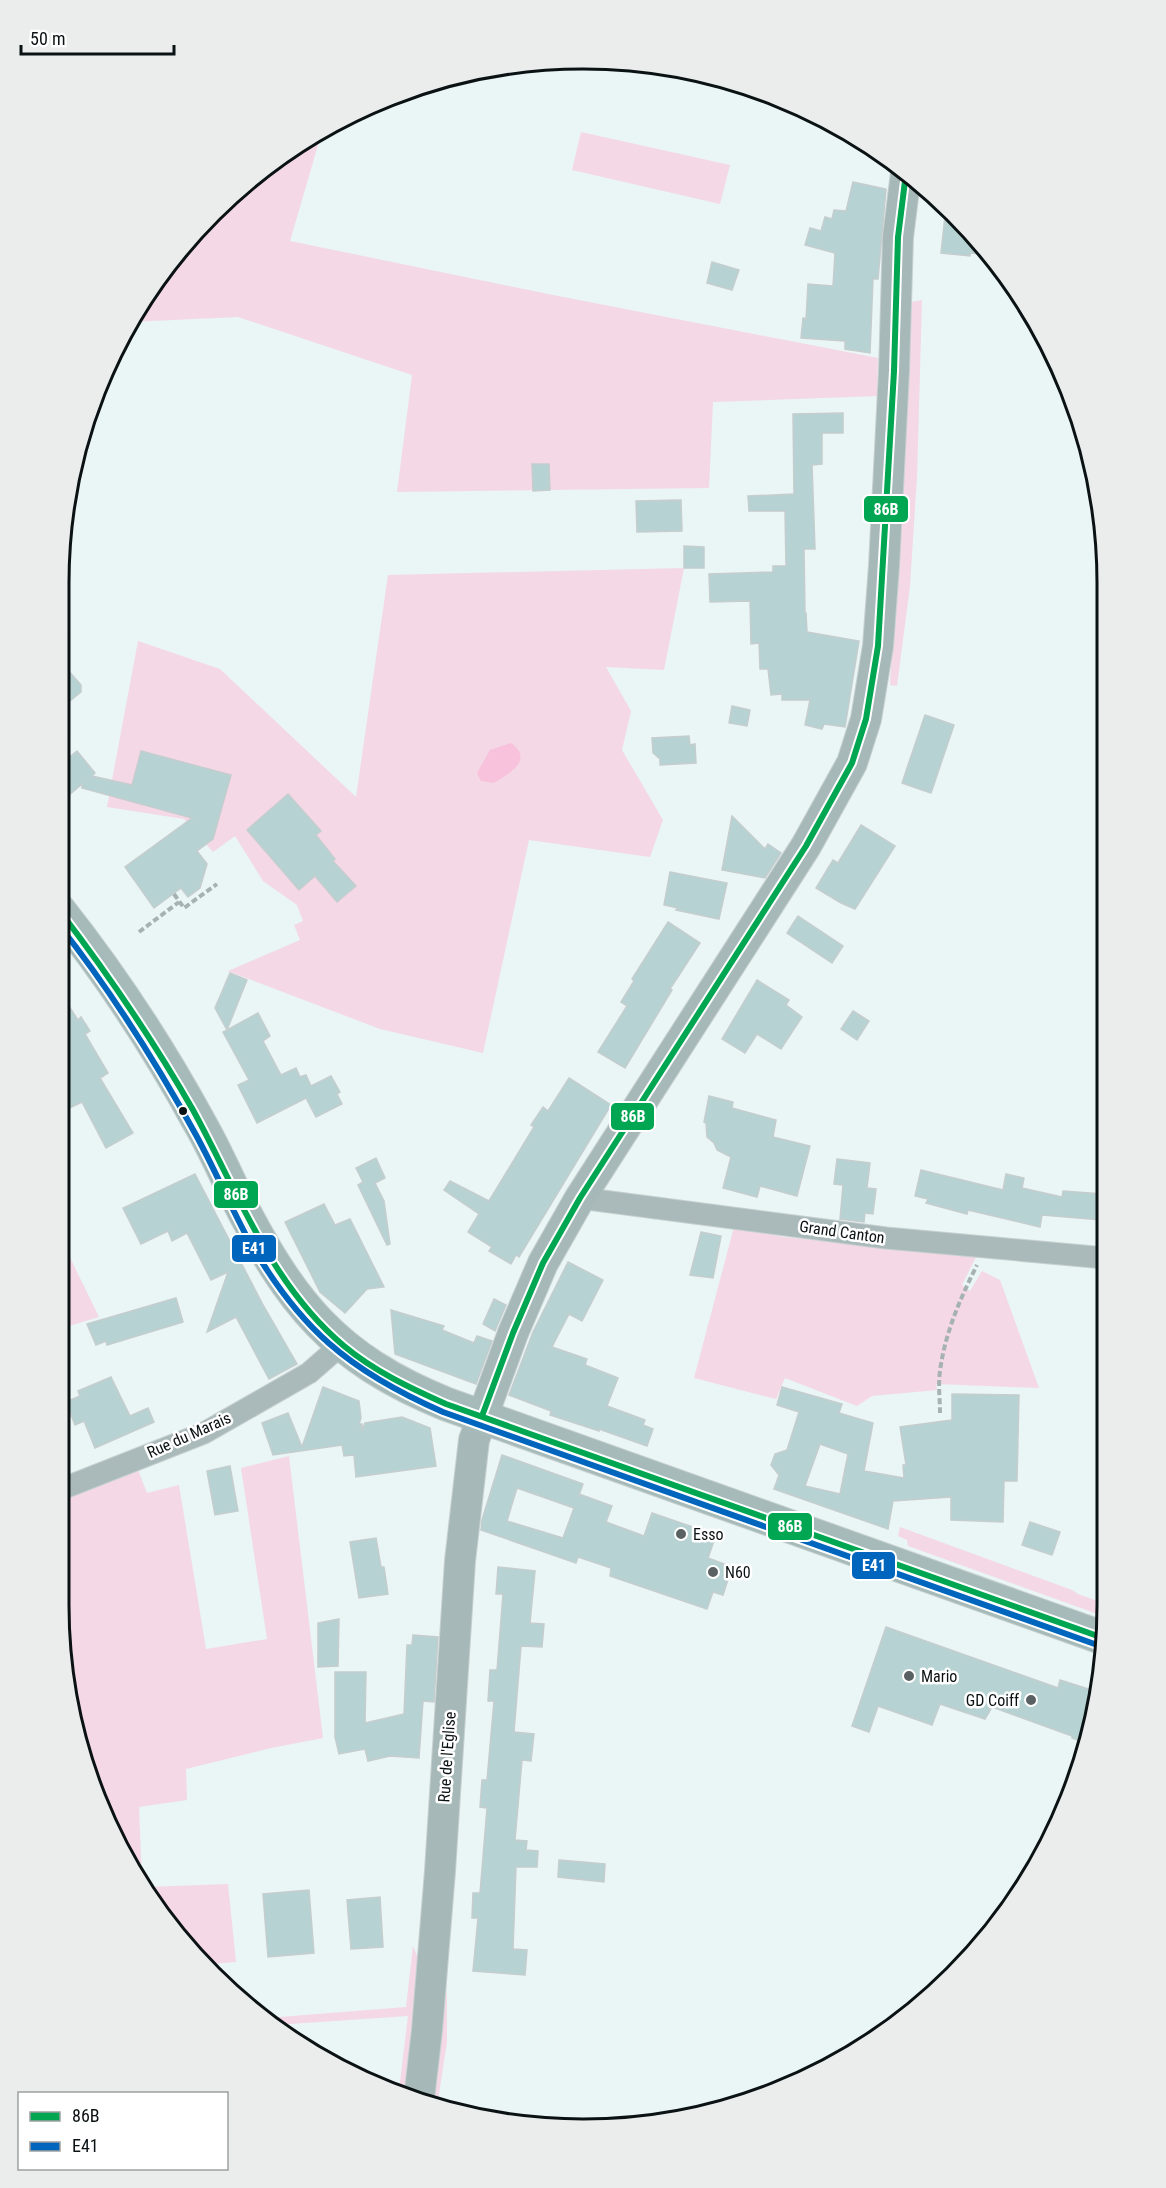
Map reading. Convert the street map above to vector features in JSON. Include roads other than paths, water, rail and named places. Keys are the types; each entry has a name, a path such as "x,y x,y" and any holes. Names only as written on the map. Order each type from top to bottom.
{"main road":[{"path":"69,923 115,985 171,1071 269,1257 305,1308 341,1345 372,1368 396,1382 446,1404 1096,1636"}],"street":[{"name":"Rue de l'Eglise","path":"420,2092 440,1871 464,1514 474,1440 513,1333 543,1263 580,1198 806,846 852,763 866,718 879,634 894,371 898,237 905,182"},
{"name":"Grand Canton","path":"580,1198 886,1238 986,1249 1097,1257"},
{"name":"Rue du Marais","path":"69,1486 204,1433 309,1373 341,1345"}],"place":[{"name":"Esso","path":"681,1534"},
{"name":"N60","path":"713,1572"},
{"name":"Mario","path":"909,1676"},
{"name":"GD Coiff","path":"1031,1700"}]}
